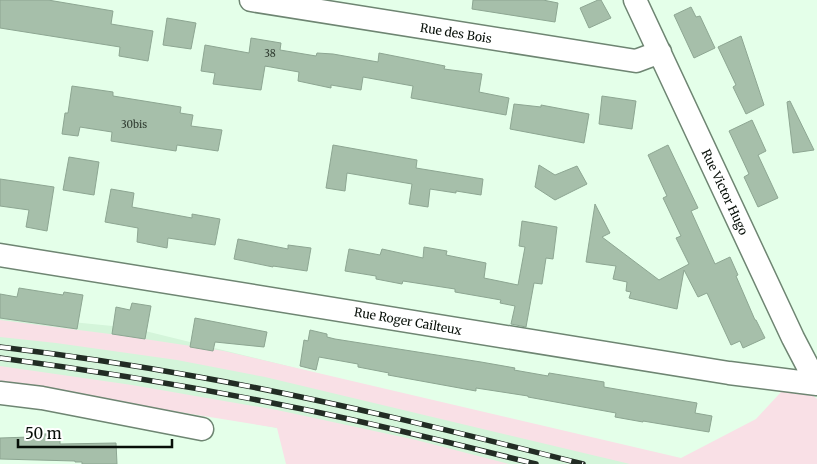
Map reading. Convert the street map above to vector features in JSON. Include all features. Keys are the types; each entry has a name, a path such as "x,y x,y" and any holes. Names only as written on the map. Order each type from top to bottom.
{"street":[{"name":"Rue des Bois","path":"258,0 636,61 660,52"},
{"name":"Rue Victor Hugo","path":"635,0 793,338 817,383"},
{"name":"Rue Roger Cailteux","path":"0,255 729,373 817,383"},
{"path":"0,393 42,398 202,429"}],"shaded area":[{"path":"0,315 133,328 685,464 420,464 278,428 113,398 0,383"},
{"path":"0,320 224,351 681,458 756,419 781,392 810,393 817,399 817,464 630,464 265,377 177,360 0,337"},
{"path":"0,366 132,385 277,410 416,440 509,464 286,464 277,428 0,383"}],"building":[{"path":"0,0 48,0 113,11 111,24 153,31 148,61 119,56 120,47 0,28"},
{"path":"473,0 543,0 558,3 555,22 472,9"},
{"path":"601,0 611,18 589,28 580,8"},
{"path":"691,7 696,17 700,16 715,48 694,58 674,15"},
{"path":"167,18 196,23 191,49 163,45"},
{"path":"741,36 764,105 746,114 733,87 736,85 718,47"},
{"path":"251,38 281,43 280,50 316,56 317,53 333,54 378,62 379,53 445,66 444,69 482,74 479,92 509,98 506,115 411,98 413,86 363,77 361,90 331,85 331,88 298,81 299,72 265,66 261,90 213,84 215,73 201,71 205,45 249,53"},
{"path":"72,86 113,92 113,96 181,107 180,113 193,115 191,126 222,130 218,151 177,145 176,151 111,141 112,132 80,127 78,136 62,134 65,113 68,113"},
{"path":"602,96 636,101 632,129 599,124"},
{"path":"790,101 814,150 793,153 787,102"},
{"path":"514,104 541,107 541,105 589,114 584,143 510,129"},
{"path":"752,120 766,151 758,155 778,198 758,207 744,177 749,174 729,131"},
{"path":"333,145 417,160 416,168 483,179 481,195 430,189 428,207 409,204 412,184 347,173 345,191 326,188"},
{"path":"668,145 698,208 691,211 715,264 730,257 755,320 765,338 743,348 740,341 731,345 707,293 698,297 684,270 677,309 629,298 631,292 626,291 627,282 613,279 616,266 586,262 595,204 610,233 602,237 659,280 689,264 676,238 681,236 663,198 667,196 648,155"},
{"path":"69,157 99,162 94,195 63,190"},
{"path":"539,165 555,175 577,166 587,184 555,200 535,187"},
{"path":"0,179 54,187 47,231 26,227 29,210 0,206"},
{"path":"111,189 134,193 132,207 192,218 192,214 220,219 215,245 168,238 167,248 137,242 138,228 105,222"},
{"path":"522,221 557,227 553,259 546,258 542,284 534,283 526,327 511,324 515,306 500,303 501,300 455,292 455,289 403,281 402,284 376,279 376,276 345,271 349,249 380,255 382,249 423,258 424,247 447,251 446,255 486,263 484,278 518,285 525,247 519,246"},
{"path":"238,239 288,249 288,245 311,248 307,271 273,267 234,259"},
{"path":"19,288 63,295 64,292 83,295 77,329 0,318 0,294 17,297"},
{"path":"132,303 151,306 145,339 112,334 116,307 130,310"},
{"path":"195,318 267,332 264,347 215,342 213,351 190,347"},
{"path":"310,330 327,334 327,337 335,339 481,362 548,376 549,373 604,382 604,387 697,403 695,413 712,416 709,432 615,417 616,413 528,396 476,388 476,391 388,375 389,373 358,367 358,364 319,357 316,370 300,366 304,340 308,341"},
{"path":"30,434 60,434 60,444 116,443 117,464 0,459 0,438 30,437"}],"railway":[{"path":"0,347 124,364 247,386 392,417 583,464"},
{"path":"0,358 146,380 322,413 536,464"}]}
